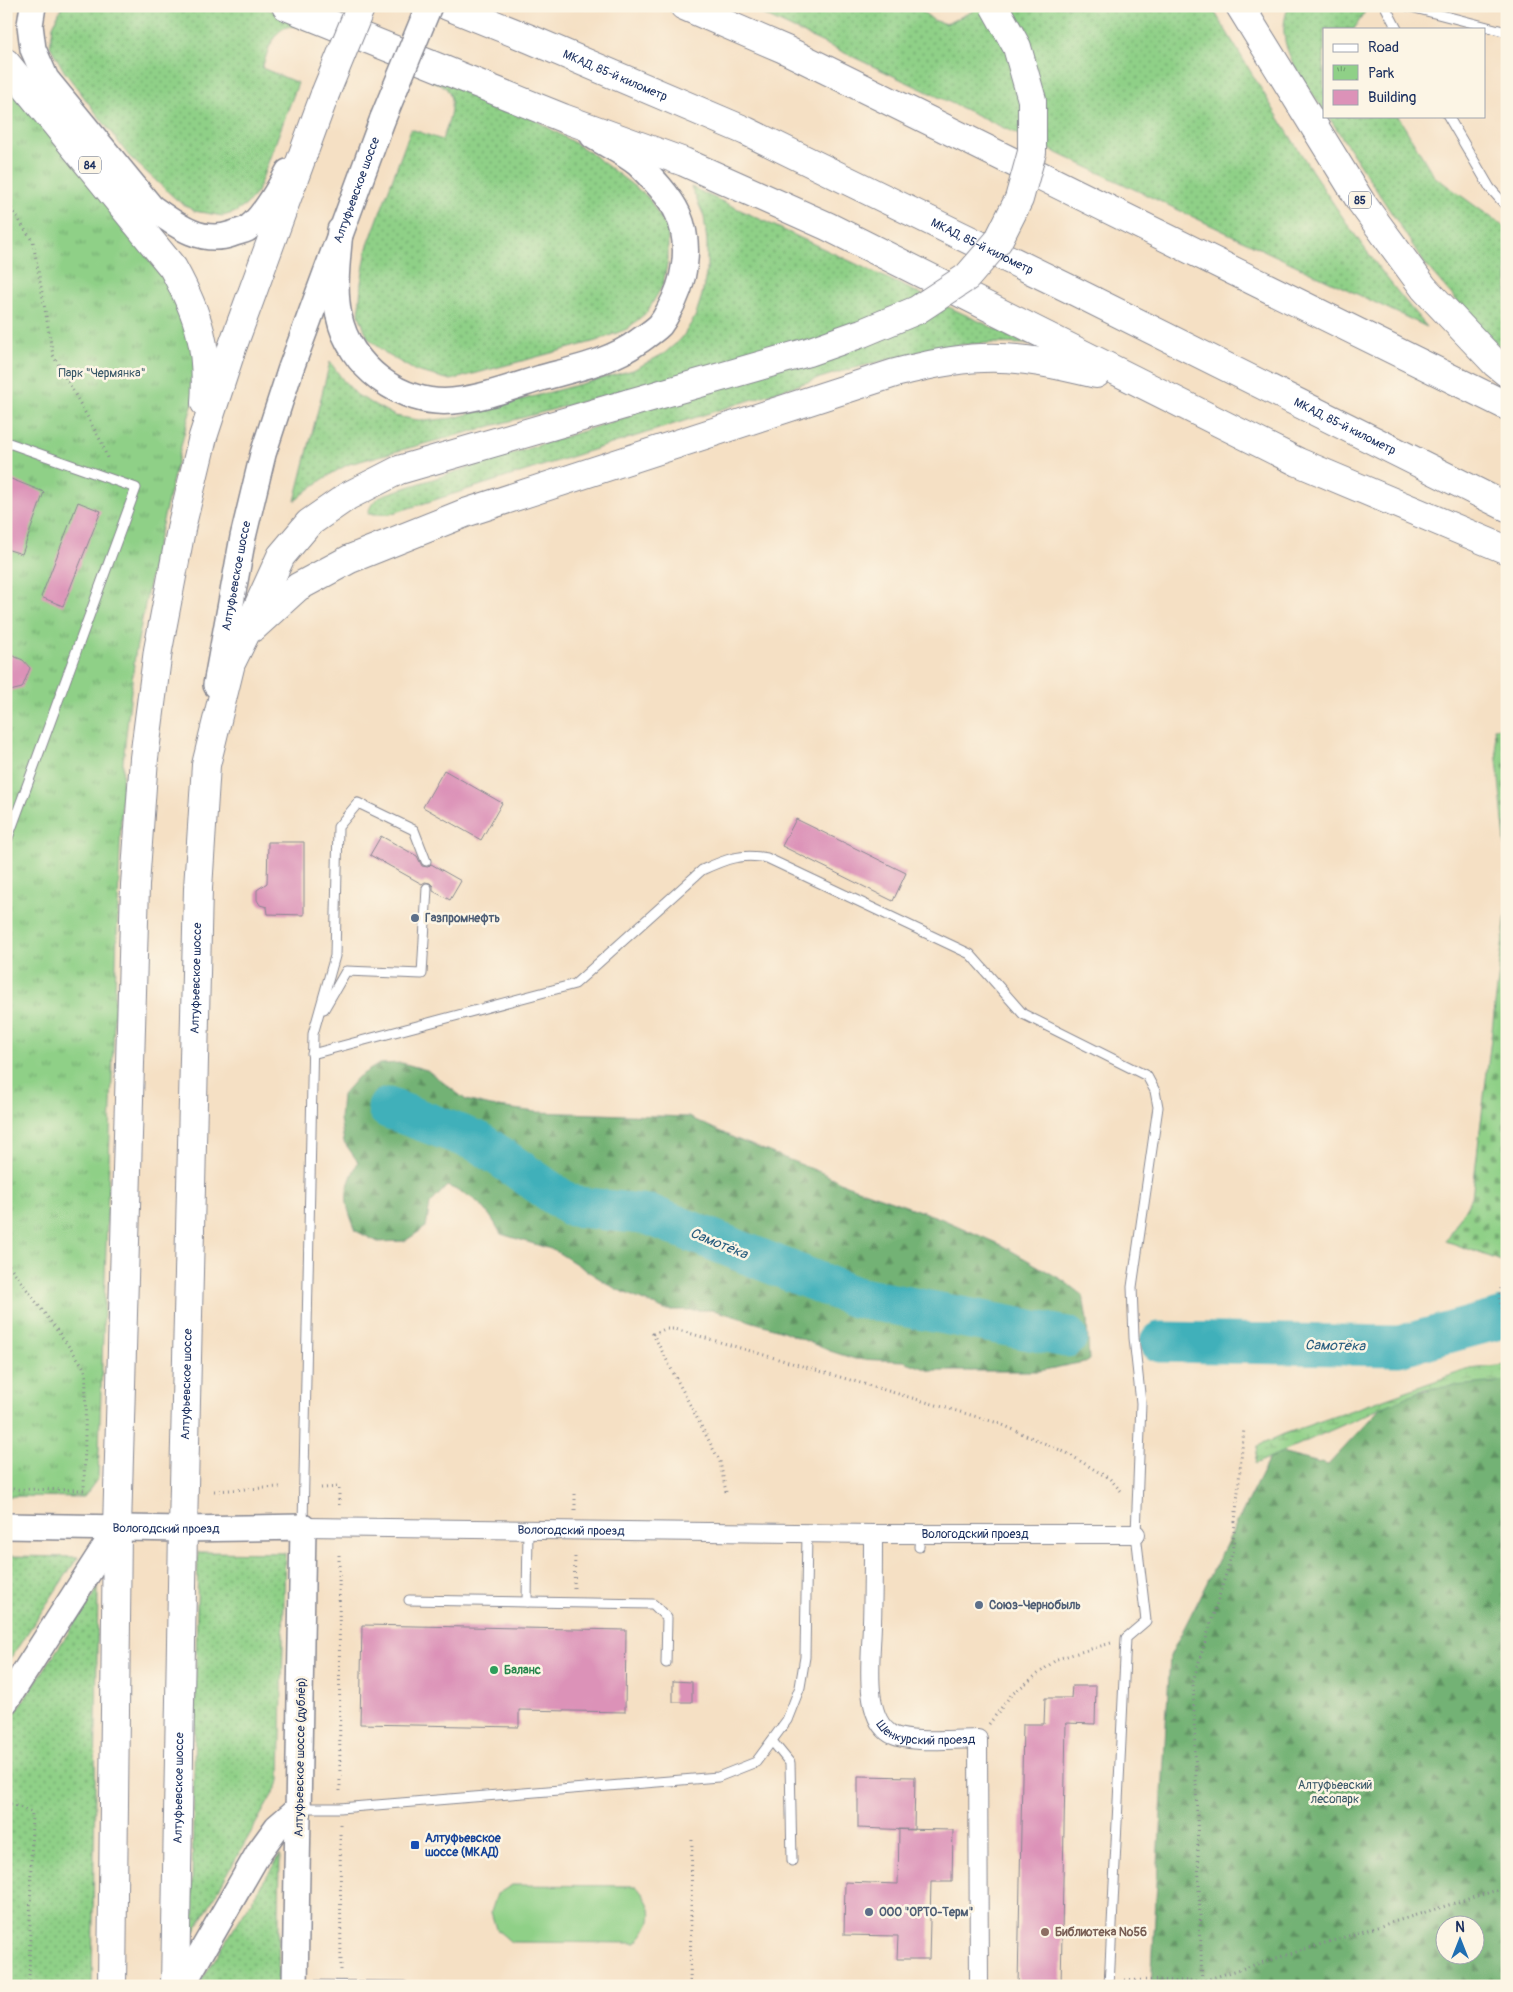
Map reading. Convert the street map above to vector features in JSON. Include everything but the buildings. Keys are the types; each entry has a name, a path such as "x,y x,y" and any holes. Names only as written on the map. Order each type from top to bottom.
{"main road":[{"path":"286,6 563,118 684,162 827,226 1298,462 1507,550"},
{"path":"112,1986 117,1528 135,885 144,758 160,640 182,524 203,437 232,348 308,140 361,6"},
{"name":"МКАД, 85-й километр","path":"448,6 539,42 746,131 1507,507"},
{"path":"684,6 784,49 1114,210 1507,406"},
{"path":"206,765 231,663 281,556 309,523 348,496 399,470 808,352 862,333 917,310 967,277 998,241 1020,199 1032,152 1032,100 1017,47 994,6"},
{"name":"85","path":"1240,6 1361,202 1424,288 1496,364 1507,373"},
{"name":"84","path":"6,63 173,268 190,299 202,337 207,379 203,437"},
{"path":"245,636 298,587 350,559 464,513 895,373 942,362 984,358 1022,360 1058,364 1103,376 1179,404"},
{"name":"Алтуфьевское шоссе","path":"175,1986 183,1529 198,888 206,765"}],"street":[{"path":"33,6 30,25 33,49 46,79 152,207 185,230 201,236 222,237 246,229 272,200 308,140"},
{"name":"Алтуфьевское шоссе","path":"206,765 220,660 243,537 263,454 340,230 429,6"},
{"path":"340,230 336,278 339,316 351,349 371,373 398,391 426,399 452,401 488,394 605,360 638,342 661,324 676,298 685,270 684,238 678,214 660,187 636,163 563,118"},
{"name":"Вологодский проезд","path":"6,1526 183,1529 303,1527 873,1534 920,1541 1136,1534"},
{"name":"Алтуфьевское шоссе (дублёр)","path":"295,1986 303,1527"},
{"path":"6,1701 117,1528"},
{"name":"Шенкурский проезд","path":"873,1534 872,1624 869,1668 873,1704 878,1720 888,1733 907,1740 978,1739 979,1986"},
{"path":"182,1986 259,1852 277,1827 299,1808"}],"lane":[{"path":"1385,6 1397,28"},
{"path":"1407,6 1507,32"},
{"path":"1449,118 1490,188 1507,207"},
{"path":"6,442 136,488 6,843"},
{"path":"303,1527 313,1034 336,956 338,827 358,803 414,830 426,861"},
{"path":"312,1054 575,984 702,870 727,859 750,855 767,858 970,954 1022,1014 1148,1076 1155,1091 1158,1107 1132,1287 1134,1338 1141,1403 1136,1534 1146,1622 1126,1638 1109,1983"},
{"path":"316,1022 346,971 422,974 427,888"},
{"path":"527,1602 528,1530"},
{"path":"299,1808 340,1808 718,1777 756,1762 787,1720 800,1687 805,1657 807,1533"},
{"path":"409,1600 653,1604 666,1618 666,1663"},
{"path":"772,1740 790,1763 792,1861"},
{"path":"295,1986 341,1984 404,1986"}],"path":[{"path":"6,200 33,242 53,355 102,443 114,480"},
{"path":"6,1261 81,1363 85,1370 86,1378 84,1490 6,1489"},
{"path":"1506,1327 1499,1297 1507,1264"},
{"path":"726,1492 720,1462 653,1334 665,1329 675,1329 998,1422 1067,1453 1110,1479 1126,1497"},
{"path":"1202,1986 1193,1681 1232,1554 1244,1428"},
{"path":"214,1491 280,1487"},
{"path":"321,1488 339,1487 339,1509"},
{"path":"575,1490 575,1517"},
{"path":"339,1555 341,1984"},
{"path":"574,1556 574,1603"},
{"path":"978,1739 1011,1696 1057,1659 1126,1638"},
{"path":"6,1802 32,1812 29,1985"},
{"path":"690,1986 692,1836"},
{"path":"1109,1983 1202,1981 1507,1887"}],"green space":[{"path":"62,6 259,6 321,28 318,35 304,28 288,27 276,35 269,47 262,68 298,83 257,192 246,205 236,212 223,216 194,211 177,200 129,156 64,71 50,46 53,26"},
{"path":"745,6 916,6 933,20 946,24 971,12 976,6 1211,6 1286,130 1339,212 1396,290 1427,327"},
{"path":"1289,6 1368,7 1355,28 1323,28 1323,110 1292,62 1284,34"},
{"path":"434,73 537,121 588,151 648,197 668,230 668,260 663,285 647,312 627,329 596,341 451,380 416,371 388,355 368,338 359,315 361,283 367,248 411,129 442,140 451,111 450,96 447,90 442,85 431,81"},
{"name":"Парк \"Чермянка\"","path":"6,78 96,187 170,288 192,323 199,381 156,549 135,655 123,762 98,1478 84,1497 6,1496"},
{"path":"1329,118 1399,118 1434,176 1507,229 1507,353 1484,332 1425,264"},
{"path":"691,187 1028,344 990,343 930,349 839,372 390,514 368,514 373,503 383,495 633,415 626,390 349,464 321,481 295,501 330,362 357,395 395,416 424,421 453,418 633,370 665,353 682,338 695,317 707,269 707,242 704,216"},
{"path":"1507,727 1507,862 1494,728"},
{"path":"1507,905 1507,1263 1446,1241 1472,1197"},
{"path":"402,1063 427,1070 466,1100 491,1106 536,1112 689,1117 736,1139 825,1174 846,1185 940,1218 1003,1246 1064,1281 1083,1296 1087,1320 1089,1361 1039,1371 931,1371 904,1361 855,1359 830,1351 783,1331 714,1310 665,1310 616,1289 554,1250 501,1234 485,1209 466,1194 447,1186 430,1204 426,1227 405,1241 378,1242 356,1231 347,1203 347,1189 358,1162 344,1142 340,1119 342,1095 358,1077 379,1064"},
{"path":"1507,1365 1507,1381 1424,1389 1255,1464 1258,1446 1284,1434 1469,1369"},
{"name":"Алтуфьевский лесопарк","path":"1507,1376 1507,1986 1151,1986 1170,1656 1273,1451 1328,1465 1391,1398 1475,1379"},
{"path":"198,1552 285,1553 280,1781 191,1938"},
{"path":"6,1556 78,1557 6,1665"},
{"path":"98,1588 92,1986 6,1986 6,1727"},
{"path":"280,1855 278,1986 198,1986"},
{"path":"512,1885 636,1886 643,1894 650,1908 650,1921 636,1943 511,1942 496,1929 491,1912 497,1894"}],"waterway":[{"name":"Самотёка","path":"388,1108 479,1142 571,1206 650,1215 855,1297 1067,1337"},
{"name":"Самотёка","path":"1160,1342 1399,1346 1507,1317"}],"place":[{"name":"Газпромнефть","path":"415,918"},
{"name":"Союз-Чернобыль","path":"979,1605"},
{"name":"Баланс","path":"494,1670"},
{"name":"Алтуфьевское шоссе (МКАД)","path":"415,1845"},
{"name":"ООО \"ОРТО-Терм\"","path":"869,1912"},
{"name":"Библиотека №56","path":"1045,1932"}]}
